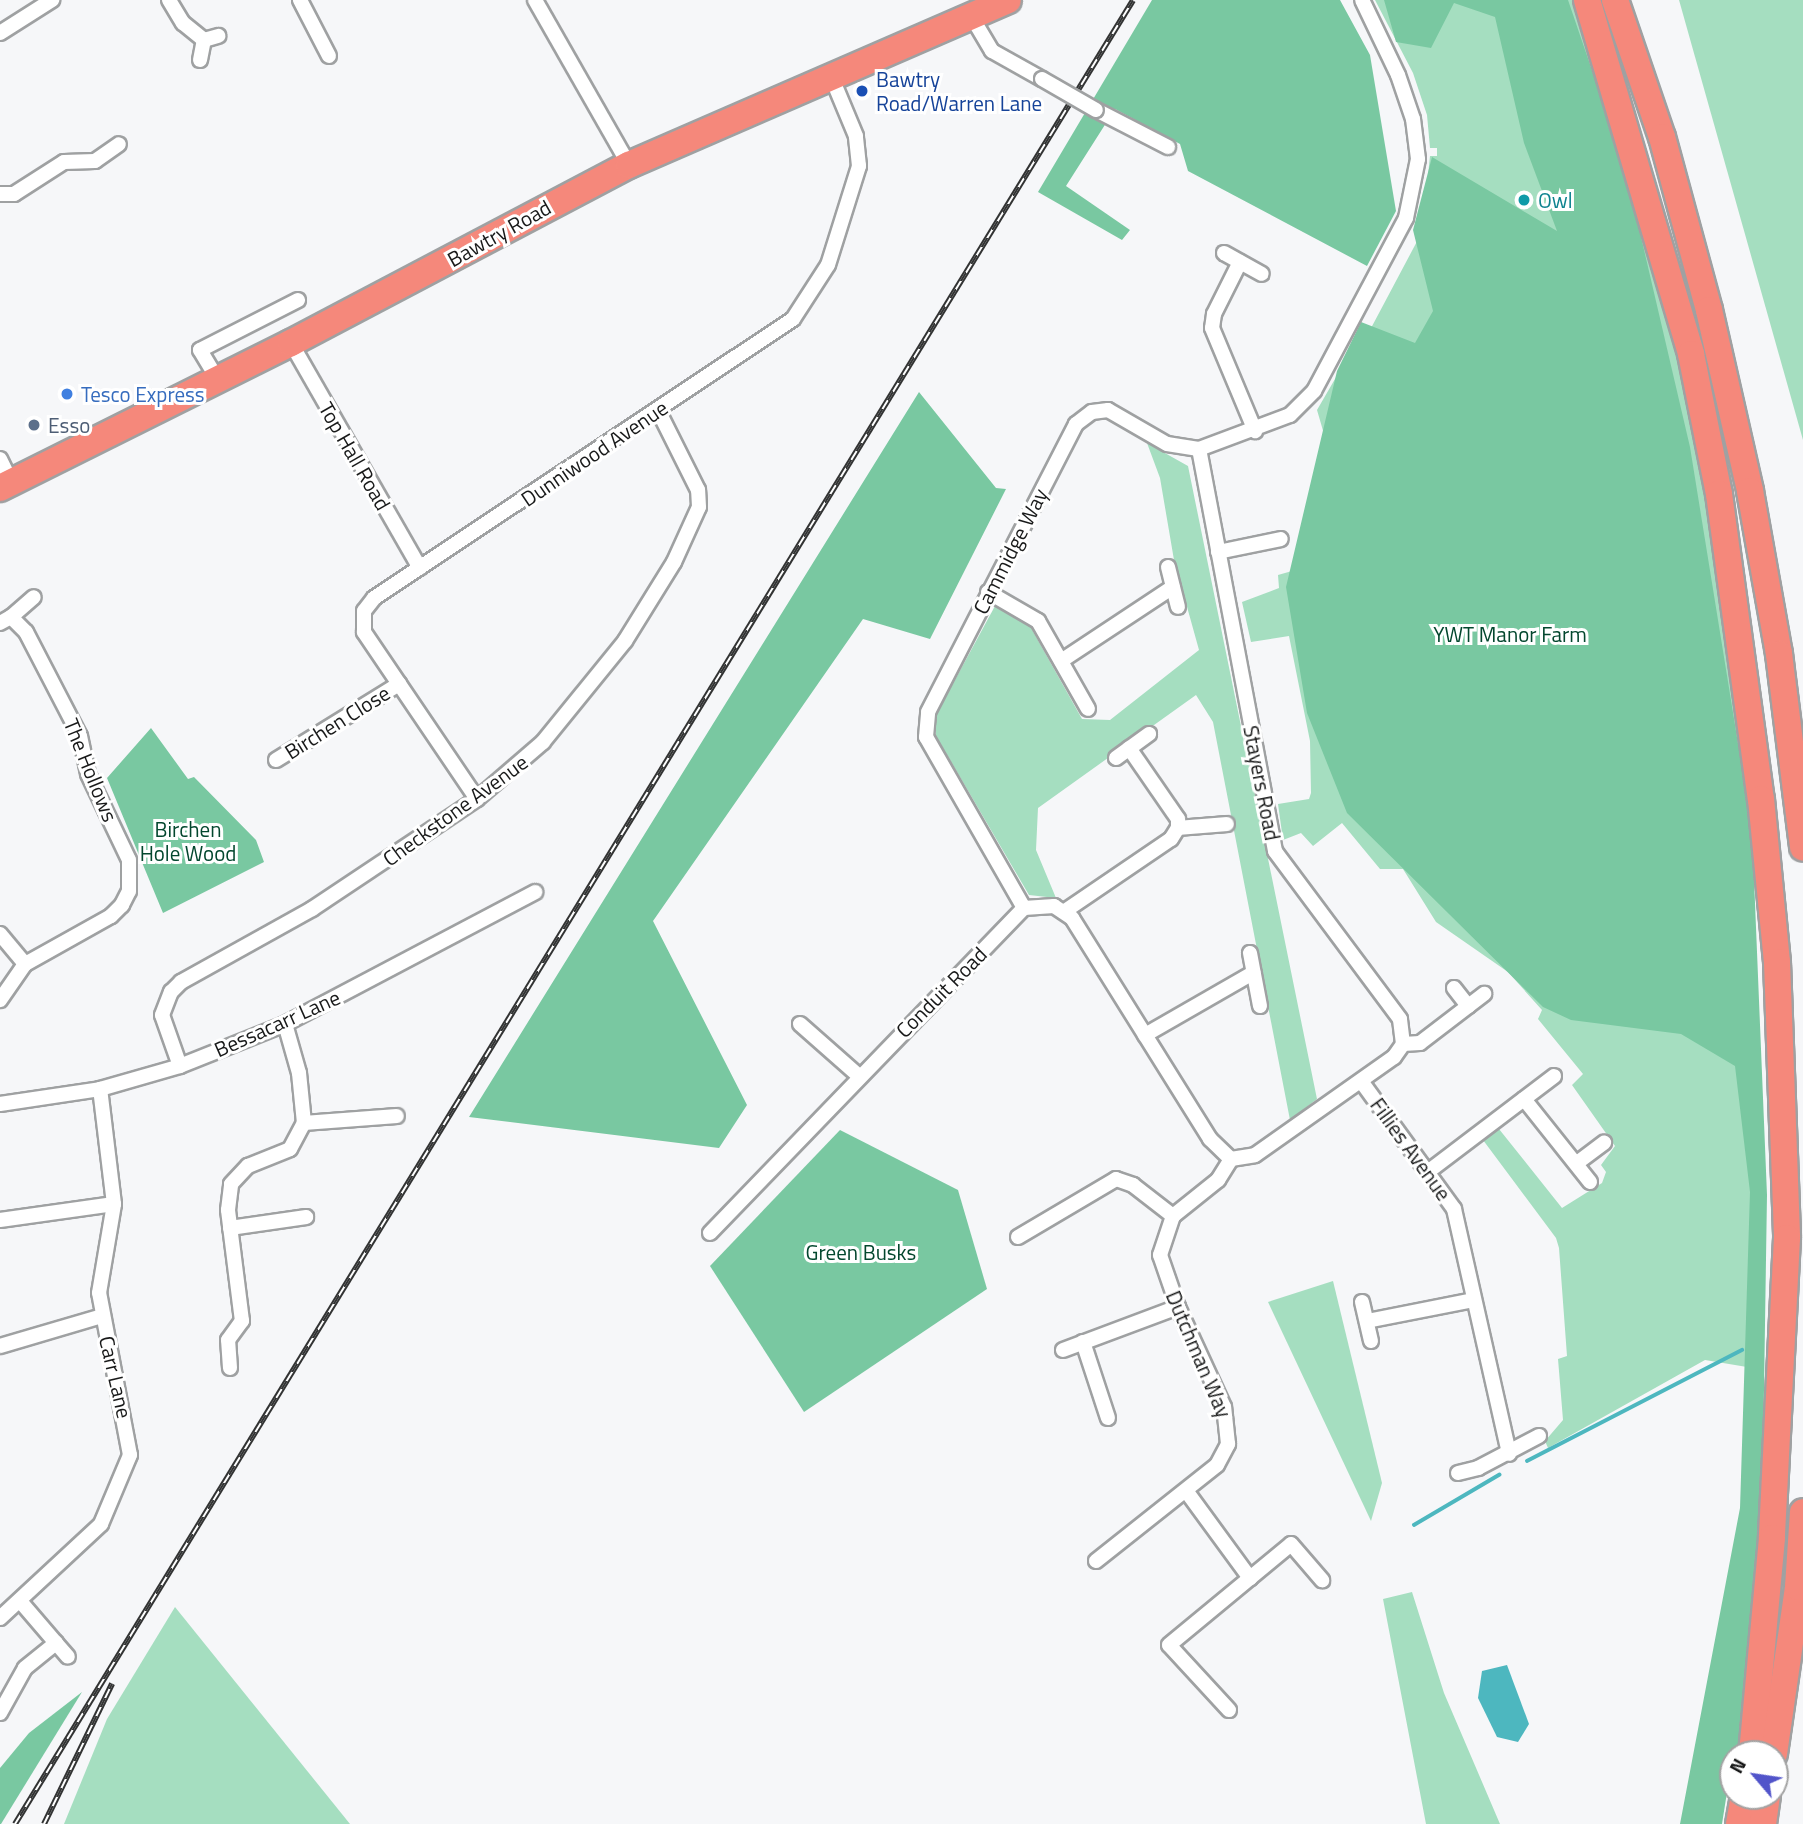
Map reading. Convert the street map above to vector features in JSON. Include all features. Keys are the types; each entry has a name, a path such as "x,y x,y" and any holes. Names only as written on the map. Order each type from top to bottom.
{"highway":[{"name":"Bawtry Road","path":"5,485 292,343 629,165 970,14 1008,0"},
{"path":"1587,0 1691,355 1719,494 1761,799 1777,962 1787,1238 1772,1538 1753,1740"},
{"path":"1615,0 1662,137 1709,310 1750,491 1779,654 1803,848"},
{"path":"1776,1740 1798,1587 1803,1512"}],"street":[{"path":"0,33 51,0"},
{"path":"169,0 183,23 211,38 200,60"},
{"path":"300,0 329,57"},
{"path":"535,0 629,165"},
{"name":"Cammidge Way","path":"1024,908 926,737 928,712 1076,424 1092,412 1108,410 1167,444 1199,449 1255,431 1290,415 1314,391 1386,258 1414,192 1418,159 1413,119 1362,0"},
{"path":"970,14 992,51 1168,147"},
{"name":"Dunniwood Avenue","path":"477,799 365,632 363,611 374,598 773,334 812,296 832,253 859,166 856,136 831,76"},
{"path":"0,194 14,194 64,162 95,161 119,144"},
{"path":"1224,253 1262,274"},
{"path":"1240,262 1214,314 1212,328 1255,431"},
{"path":"218,380 200,350 298,300"},
{"name":"Top Hall Road","path":"292,343 420,568"},
{"name":"Checkstone Avenue","path":"180,1066 162,1015 171,992 181,982 312,909 477,799 543,742 625,641 694,521 698,490 658,410"},
{"name":"Stayers Road","path":"1199,449 1275,851 1400,1019 1403,1044"},
{"path":"0,458 5,485"},
{"path":"1218,552 1281,539"},
{"path":"1168,567 1178,607"},
{"path":"1061,661 1173,587"},
{"path":"988,592 1038,621 1088,709"},
{"name":"The Hollows","path":"0,1000 25,964 116,911 129,891 129,860 88,774 80,736 26,632 5,620 34,597"},
{"name":"Birchen Close","path":"276,760 399,684"},
{"path":"1116,758 1149,734"},
{"path":"1065,911 1171,839 1178,828 1178,819 1129,748"},
{"path":"1178,828 1227,824"},
{"name":"Bessacarr Lane","path":"0,1104 100,1089 180,1066 285,1024 536,892"},
{"path":"1024,908 1041,905 1065,911 1210,1139 1231,1158 1255,1155 1394,1057 1403,1044 1420,1043 1484,994"},
{"name":"Conduit Road","path":"710,1233 1024,908"},
{"path":"0,934 25,964"},
{"path":"1250,953 1260,1006"},
{"path":"1146,1035 1253,973"},
{"path":"1454,988 1468,1006"},
{"path":"230,1368 228,1340 242,1321 230,1228 231,1184 248,1166 290,1149 304,1124 301,1086 285,1024"},
{"path":"800,1024 859,1076"},
{"path":"1429,1171 1554,1076"},
{"name":"Fillies Avenue","path":"1361,1081 1429,1171 1454,1209 1509,1454"},
{"name":"Carr Lane","path":"0,1618 101,1524 130,1455 102,1317 100,1280 114,1203 100,1089"},
{"path":"1524,1100 1590,1182"},
{"path":"304,1124 397,1116"},
{"path":"1577,1163 1604,1143"},
{"path":"1018,1237 1115,1179 1133,1185 1173,1216 1218,1180 1231,1158"},
{"path":"0,1220 114,1203"},
{"name":"Dutchman Way","path":"1096,1561 1187,1492 1223,1457 1229,1432 1224,1407 1178,1307 1160,1255 1173,1216"},
{"path":"230,1228 306,1217"},
{"path":"1367,1321 1473,1300"},
{"path":"1362,1302 1371,1342"},
{"path":"1063,1350 1178,1307"},
{"path":"0,1346 102,1317"},
{"path":"1083,1342 1108,1418"},
{"path":"1458,1473 1509,1454 1539,1436"},
{"path":"1187,1492 1250,1578"},
{"path":"1229,1710 1169,1645 1291,1544 1322,1580"},
{"path":"20,1601 68,1657"},
{"path":"0,1713 25,1668 56,1643"}],"green space":[{"path":"1152,0 1340,0 1370,55 1396,211 1367,266 1188,171 1180,144 1115,109 1066,186 1130,230 1122,240 1038,192"},
{"name":"YWT Manor Farm","path":"1375,0 1580,0 1646,220 1691,415 1718,560 1747,775 1757,1011 1747,1367 1705,1360 1548,1448 1545,1441 1563,1420 1558,1359 1567,1356 1559,1248 1556,1238 1483,1140 1499,1129 1562,1208 1602,1183 1606,1172 1601,1165 1615,1146 1572,1085 1583,1074 1538,1019 1542,1010 1508,972 1436,922 1403,869 1380,869 1342,823 1313,846 1301,833 1283,840 1278,804 1309,799 1311,793 1310,741 1289,636 1251,642 1242,602 1279,588 1278,575 1292,571 1326,441 1317,410 1357,341 1370,330 1422,232 1430,156 1437,156 1437,148 1430,148 1427,115 1413,73"},
{"name":"YWT Manor Farm","path":"1384,0 1568,0 1624,164 1690,447 1752,830 1767,1195 1762,1519 1738,1740 1719,1740 1719,1810 1724,1810 1722,1824 1680,1824 1740,1508 1750,1192 1735,1066 1681,1034 1571,1020 1543,1007 1347,813 1307,713 1286,587 1337,371 1361,322 1415,343 1433,311 1413,230 1432,157 1557,231 1524,143 1495,17 1454,3 1431,48 1396,42"},
{"path":"1679,0 1803,0 1803,440"},
{"path":"919,392 996,488 1006,489 930,639 863,619 653,921 747,1105 719,1148 469,1117"},
{"path":"1147,443 1188,466 1317,1099 1290,1120 1213,722 1196,695 1038,808 1036,850 1056,898 1029,895 936,736 936,715 995,606 1030,626 1082,719 1110,720 1199,650 1174,560 1160,478"},
{"name":"Birchen Hole Wood","path":"151,728 188,779 194,777 256,840 264,862 163,913 107,778"},
{"name":"Green Busks","path":"840,1130 958,1190 987,1289 804,1412 710,1266"},
{"path":"1333,1281 1382,1483 1371,1521 1268,1302"},
{"path":"1412,1592 1444,1693 1500,1824 1426,1824 1383,1599"},
{"path":"175,1607 350,1824 64,1824 107,1719"},
{"path":"82,1692 0,1824 0,1768 29,1733"}],"water":[{"path":"1507,1665 1529,1724 1518,1742 1497,1737 1478,1698 1482,1671"}],"waterway":[{"path":"1527,1461 1742,1350"},
{"path":"1414,1525 1499,1475"}],"railway":[{"path":"15,1824 1133,0"},
{"path":"44,1824 112,1684"}],"place":[{"name":"Bawtry Road/Warren Lane","path":"862,91"},
{"name":"Owl","path":"1524,200"},
{"name":"Tesco Express","path":"67,394"},
{"name":"Esso","path":"34,425"}]}
